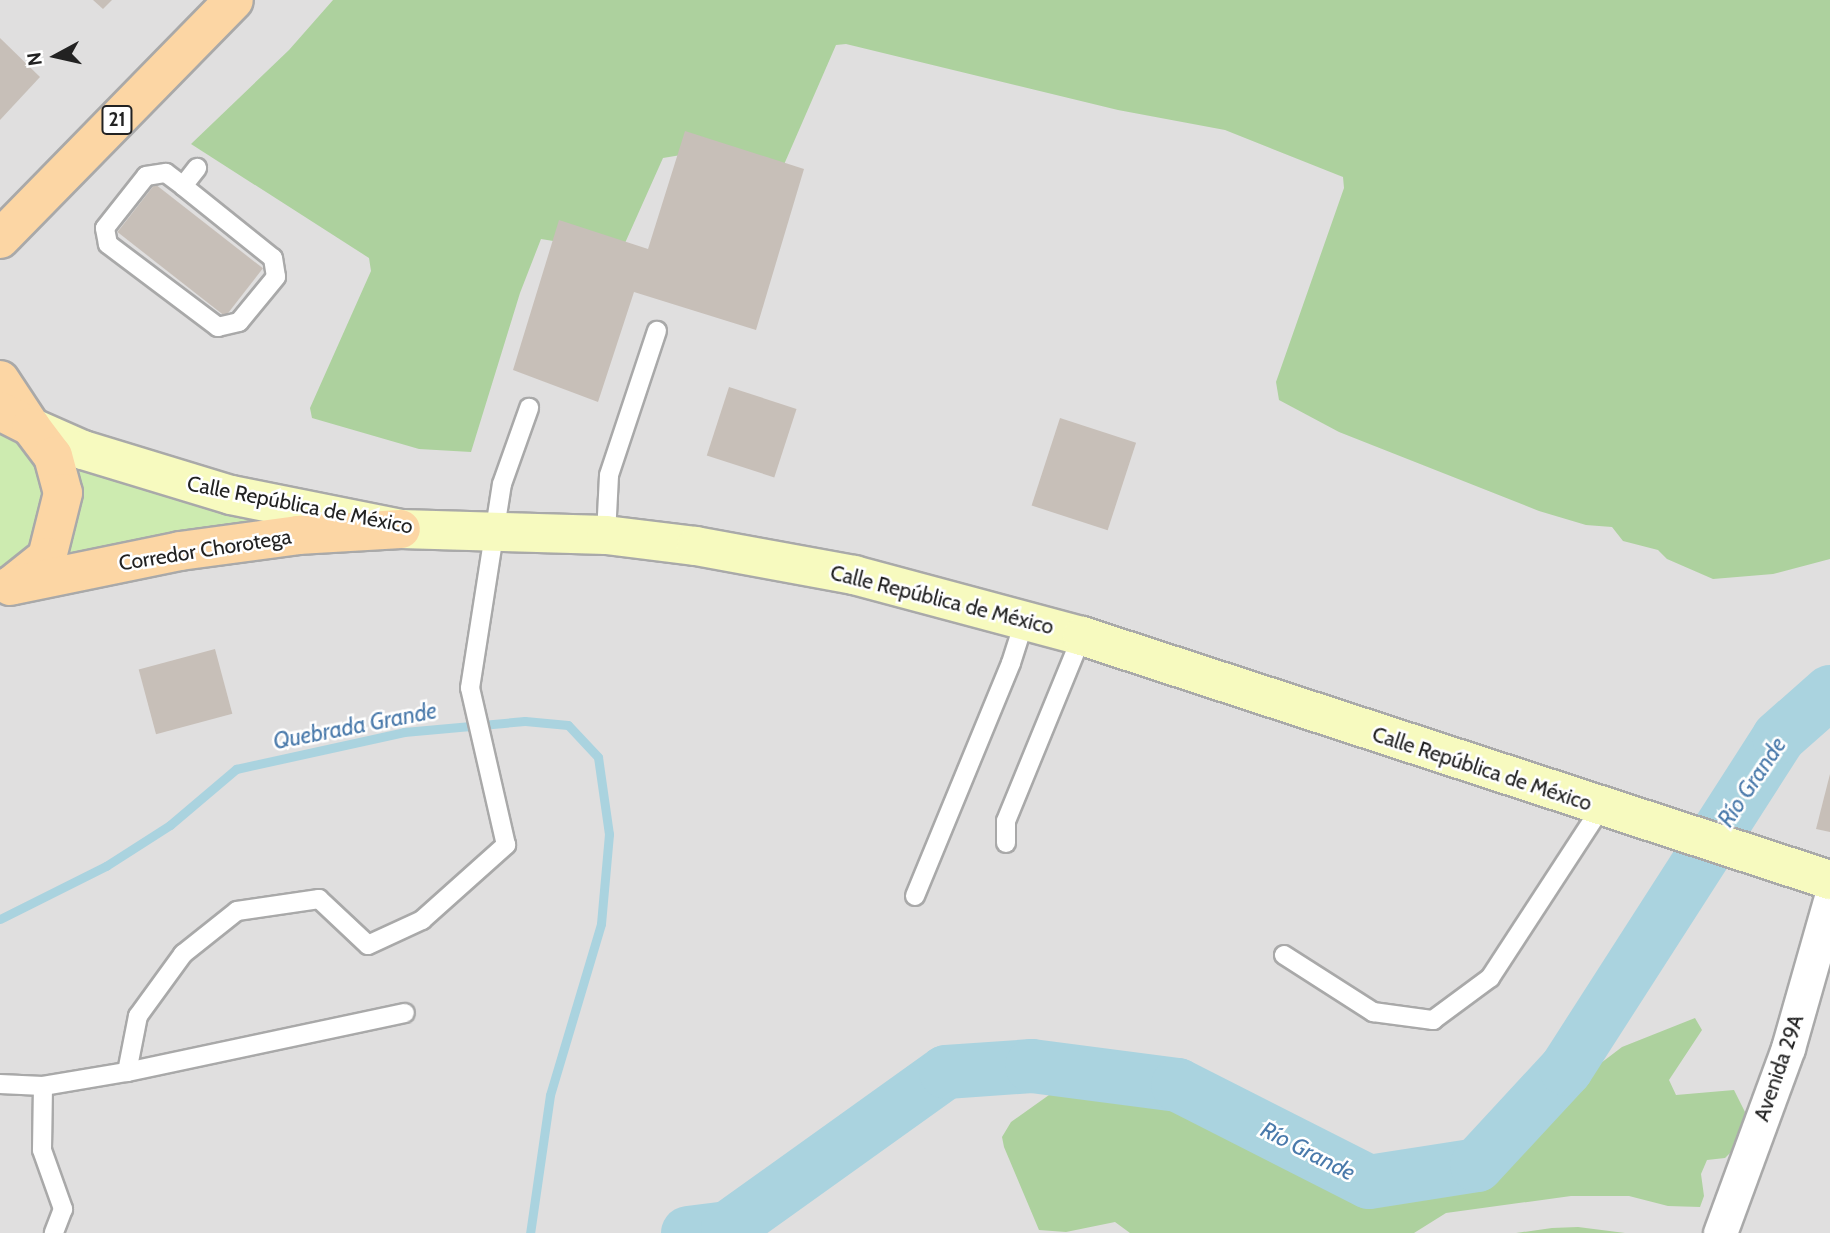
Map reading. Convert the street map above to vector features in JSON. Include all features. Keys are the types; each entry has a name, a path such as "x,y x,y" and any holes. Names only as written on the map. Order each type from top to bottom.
{"main road":[{"name":"21","path":"0,239 234,0"},
{"path":"0,380 15,419 53,456 63,493 47,557 5,588"},
{"name":"Calle República de México","path":"15,419 83,450 231,495 401,529 606,536 696,546 854,575 1082,636 1659,827 1813,875"},
{"name":"Corredor Chorotega","path":"5,588 180,551 298,535 401,529"}],"street":[{"name":"Avenida 29A","path":"1720,1233 1788,1048 1830,901"}],"lane":[{"path":"183,186 197,168"},
{"path":"166,173 183,186 273,258 276,277 239,323 218,327 108,244 105,228 146,176 166,173"},
{"path":"606,536 609,475 657,331"},
{"path":"127,1072 138,1016 183,954 237,911 319,899 368,945 422,920 506,845 470,688 492,531 511,448 529,408"},
{"path":"915,896 1012,663 1025,619"},
{"path":"1006,843 1006,821 1082,636"},
{"path":"1284,955 1373,1012 1433,1020 1490,978 1601,808"},
{"path":"0,1084 43,1086 127,1072 405,1013"},
{"path":"43,1086 42,1150 63,1209 54,1233"}],"shaded area":[{"path":"0,0 1830,0 1830,1233 0,1233"}],"green space":[{"path":"333,0 1830,0 1830,559 1773,574 1713,579 1667,559 1658,550 1623,541 1612,527 1586,525 1539,511 1339,432 1279,400 1276,382 1344,188 1343,177 1225,130 1118,110 846,44 836,45 779,176 681,155 663,158 621,252 541,239 520,293 471,452 419,449 312,418 310,408 371,271 369,258 191,144 289,50"},
{"path":"0,425 24,435 50,495 36,542 0,572"},
{"path":"79,463 328,525 57,565 73,538 81,500"},
{"path":"1695,1018 1702,1030 1669,1080 1676,1095 1734,1090 1745,1112 1737,1146 1725,1158 1707,1160 1701,1174 1704,1196 1700,1207 1668,1206 1629,1196 1571,1196 1446,1213 1414,1233 1130,1233 1115,1222 1066,1232 1039,1230 1002,1137 1011,1122 1049,1095 1122,1082 1188,1081 1216,1088 1319,1159 1373,1183 1416,1188 1480,1155 1622,1047"},
{"path":"1578,1227 1625,1233 1516,1233 1552,1228"}],"building":[{"path":"93,0 112,0 103,9"},
{"path":"0,38 40,77 0,120"},
{"path":"685,131 804,169 756,330 634,292 598,402 513,370 559,220 648,249"},
{"path":"155,184 263,268 225,316 117,232"},
{"path":"729,387 797,409 774,477 707,455"},
{"path":"1060,418 1136,443 1108,530 1032,505"},
{"path":"215,649 232,714 156,734 139,669"},
{"path":"1830,774 1830,832 1816,829"}],"waterway":[{"name":"Río Grande","path":"688,1233 728,1228 946,1072 1032,1066 1178,1085 1369,1182 1477,1165 1566,1069 1779,737 1830,692"},
{"name":"Quebrada Grande","path":"0,919 106,866 170,825 236,769 404,732 525,721 568,725 598,757 609,834 601,924 550,1095 530,1233"}]}
